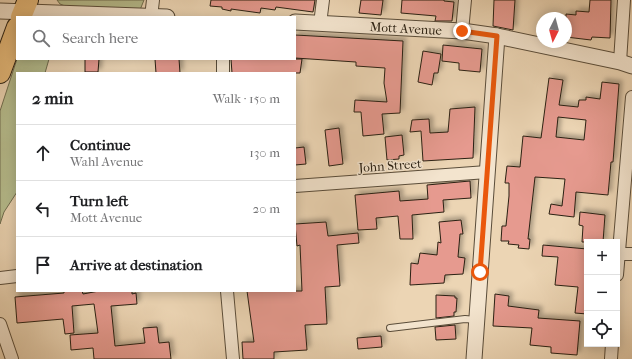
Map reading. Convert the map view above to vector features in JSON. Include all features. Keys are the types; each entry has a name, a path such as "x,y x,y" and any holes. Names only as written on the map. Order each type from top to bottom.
{"highway":[{"path":"0,73 16,30"}],"street":[{"path":"151,16 153,0"},
{"path":"320,24 323,0"},
{"path":"462,31 465,0"},
{"path":"624,0 626,64"},
{"path":"0,11 22,14 108,16"},
{"name":"Mott Avenue","path":"296,22 462,31 497,36 626,64"},
{"path":"474,359 497,36"},
{"path":"223,60 223,72"},
{"path":"619,239 632,96"},
{"name":"John Street","path":"296,186 487,172"},
{"path":"620,254 632,254"},
{"path":"0,278 15,276"},
{"path":"227,292 233,359"},
{"path":"0,324 12,359"},
{"path":"611,359 612,347"}],"lane":[{"path":"390,328 465,319 476,320"}],"green space":[{"path":"57,0 144,0 140,10 70,8 60,4"},
{"path":"17,60 49,60 45,72 16,72 16,194 4,212 0,224 0,111"}],"building":[{"path":"211,0 315,0 313,12 276,7 275,10 261,8 260,13 231,9 231,11 222,9 222,7 210,6"},
{"path":"361,0 383,0 381,15 359,13"},
{"path":"402,0 444,0 454,2 452,21 435,21 436,16 401,13"},
{"path":"494,0 515,0 513,30 493,26"},
{"path":"590,0 611,0 610,38 592,37 591,40 572,38 572,15 576,15 576,11 589,12"},
{"path":"296,35 403,41 400,113 382,114 384,134 363,136 361,112 354,112 355,100 387,102 384,83 385,68 356,66 356,62 296,58"},
{"path":"443,45 482,49 480,72 459,70 459,63 442,61"},
{"path":"423,51 441,54 438,73 434,73 432,85 418,82"},
{"path":"302,59 300,73 232,72 231,60"},
{"path":"85,60 99,60 98,72 85,72"},
{"path":"155,60 179,60 180,72 156,72"},
{"path":"549,78 563,80 559,105 578,107 579,100 586,100 586,97 600,99 602,82 619,84 613,162 611,162 608,195 576,192 574,217 549,214 551,204 562,206 565,179 535,177 528,239 530,239 529,249 518,248 519,245 508,244 509,241 501,241 502,226 506,226 509,196 509,183 505,183 507,166 520,167 523,136 541,138","holes":["558,117 586,120 584,140 556,137"]},
{"path":"475,107 473,158 423,161 421,131 410,132 412,120 429,119 430,133 448,132 450,109"},
{"path":"339,128 343,164 329,166 325,130"},
{"path":"402,135 404,155 399,156 399,159 387,160 385,137"},
{"path":"304,147 306,164 296,165 296,148"},
{"path":"470,181 471,198 443,200 444,212 412,215 413,239 400,239 398,216 376,218 377,229 358,230 355,195 399,191 400,201 428,199 427,185"},
{"path":"580,212 605,215 603,239 584,239 584,242 582,242 583,226 579,225"},
{"path":"461,220 463,234 460,234 458,257 465,258 463,274 445,275 444,283 410,285 411,263 418,264 420,253 437,255 438,242 441,243 439,222"},
{"path":"326,222 328,236 358,233 359,243 337,245 340,286 325,287 327,324 305,325 307,350 274,352 274,359 243,359 242,342 254,342 247,292 302,291 300,245 297,246 296,224"},
{"path":"543,245 584,249 584,314 575,313 578,287 555,285 558,257 542,256"},
{"path":"64,293 136,293 137,304 111,306 115,346 145,343 143,328 157,327 159,343 169,342 171,359 94,359 93,348 71,350 70,335 98,333 94,304 72,306 74,333 65,334 63,319 17,323 15,297"},
{"path":"495,294 509,296 508,306 539,310 538,318 580,321 577,355 551,353 551,347 530,345 532,328 493,326"},
{"path":"436,295 455,296 455,298 457,298 456,312 454,312 454,316 436,318"},
{"path":"455,325 456,339 436,340 435,327"},
{"path":"381,336 382,347 358,349 357,338"}],"route":[{"path":"462,31 497,36 480,272"}]}
